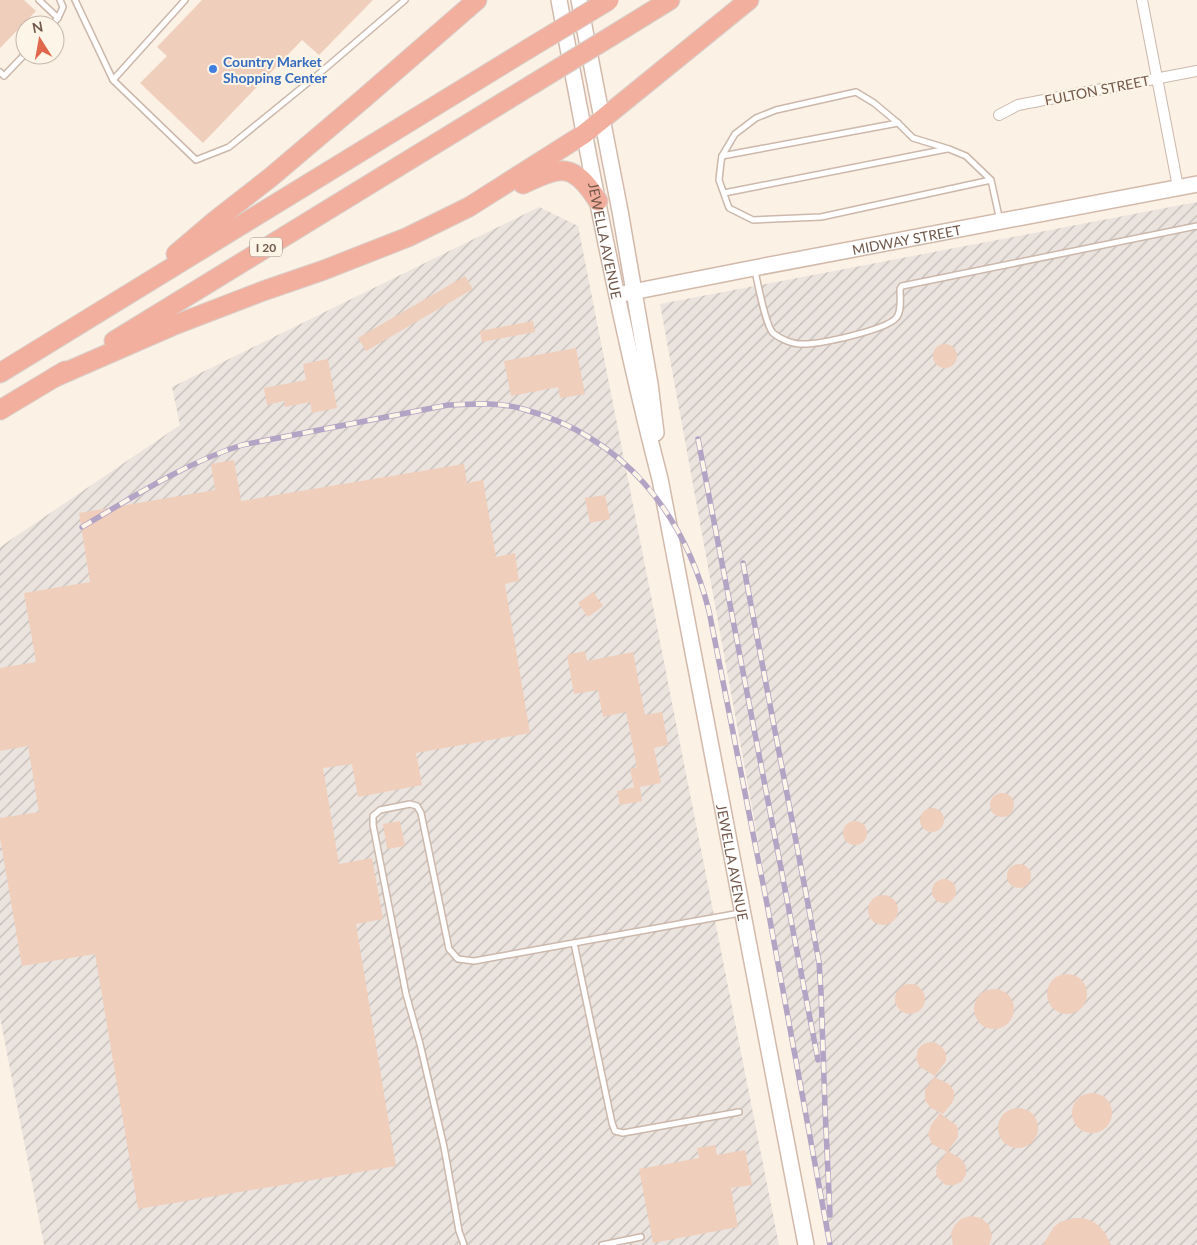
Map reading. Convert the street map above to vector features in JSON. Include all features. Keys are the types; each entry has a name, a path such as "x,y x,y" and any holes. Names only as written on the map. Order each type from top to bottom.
{"highway":[{"path":"130,292 216,220 263,184 477,0"},
{"name":"I 20","path":"0,373 609,0"},
{"name":"I 20","path":"0,410 670,0"},
{"path":"469,207 584,134 749,0"},
{"path":"55,377 172,326 408,237 469,207 552,172 562,170 576,175 583,180 598,201"}],"main road":[{"name":"JEWELLA AVENUE","path":"559,0 631,365 660,479 806,1245"},
{"name":"JEWELLA AVENUE","path":"579,0 620,211 650,384 660,479"},
{"name":"MIDWAY STREET","path":"617,295 1197,184"}],"street":[{"path":"1142,0 1178,187"},
{"name":"FULTON STREET","path":"999,115 1018,105 1197,71"}],"lane":[{"path":"39,0 55,15"},
{"path":"59,15 63,7 60,0"},
{"path":"75,0 112,80 196,160 228,146 321,72 405,0"},
{"path":"112,80 186,0"},
{"path":"0,72 4,76 15,64"},
{"path":"991,180 821,216 753,220 729,208 720,180 722,156 735,134 756,118 776,110 856,92 874,103 913,138 966,156 991,180 1000,221"},
{"path":"722,156 898,124"},
{"path":"724,193 949,149"},
{"path":"754,268 772,332 792,343 801,344 838,339 884,326 895,320 899,314 900,289 902,286 1197,226"},
{"path":"464,1245 459,1231 444,1146 406,994 373,816 380,810 410,804 417,806 421,813 449,949 458,959 474,961 743,912"},
{"path":"574,943 614,1131 623,1133 739,1112"},
{"path":"602,1245 641,1237"}],"shaded area":[{"path":"1197,202 1197,1245 832,1245 660,304"},
{"path":"539,207 578,226 779,1245 44,1245 0,1017 0,547 180,425 172,387"}],"building":[{"path":"0,0 24,0 36,11 32,15 15,15 15,33 0,48"},
{"name":"Country Market Shopping Center","path":"202,0 373,0 319,55 302,40 203,143 140,83 167,56 157,47"},
{"path":"465,276 473,289 366,351 358,338"},
{"path":"533,321 535,332 482,342 480,331"},
{"path":"945,344 954,347 957,356 954,365 945,368 936,365 933,356 936,347"},
{"path":"576,348 585,394 560,398 558,387 511,396 504,361"},
{"path":"328,359 337,408 312,413 310,402 285,407 284,401 267,405 264,388 306,380 303,364"},
{"path":"234,460 241,501 464,464 467,483 483,480 496,557 515,553 519,581 505,584 530,733 416,753 422,785 358,797 352,764 323,768 339,864 372,858 383,919 356,924 396,1166 138,1209 95,954 22,966 0,838 0,818 39,812 28,746 0,751 0,668 36,662 24,593 90,582 79,513 215,490 211,464"},
{"path":"605,495 610,519 590,523 585,498"},
{"path":"593,592 603,606 588,617 578,603"},
{"path":"585,651 587,661 633,652 645,715 662,712 668,745 654,748 661,783 634,788 630,769 637,767 626,712 603,717 598,690 574,694 567,655"},
{"path":"640,786 642,801 620,805 617,791"},
{"path":"1002,793 1011,796 1014,805 1011,814 1002,817 993,814 990,805 993,796"},
{"path":"932,808 941,811 944,820 941,829 932,832 923,829 920,820 923,811"},
{"path":"400,821 405,846 387,849 383,824"},
{"path":"855,821 864,824 867,833 864,842 855,845 846,842 843,833 846,824"},
{"path":"1019,864 1028,867 1031,876 1028,885 1019,888 1010,885 1007,876 1010,867"},
{"path":"944,879 953,882 956,891 953,900 944,903 935,900 932,891 935,882"},
{"path":"883,895 894,899 898,910 894,921 883,925 872,921 868,910 872,899"},
{"path":"1071,974 1078,977 1084,983 1087,994 1086,1002 1078,1011 1071,1014 1063,1014 1056,1011 1048,1002 1047,990 1050,983 1059,975"},
{"path":"910,984 921,988 925,999 921,1010 910,1014 899,1010 895,999 899,988"},
{"path":"998,989 1005,992 1011,998 1014,1009 1013,1017 1005,1026 998,1029 990,1029 983,1026 975,1017 974,1005 977,998 986,990"},
{"path":"930,1042 941,1046 946,1053 946,1061 935,1076 920,1067 916,1059 918,1049 923,1044"},
{"path":"934,1077 949,1084 954,1091 954,1099 943,1114 931,1108 925,1100 925,1090"},
{"path":"1096,1093 1103,1096 1109,1102 1112,1113 1111,1121 1103,1130 1096,1133 1088,1133 1081,1130 1073,1121 1072,1109 1075,1102 1084,1094"},
{"path":"1022,1108 1029,1111 1035,1117 1038,1128 1037,1136 1029,1145 1022,1148 1014,1148 1007,1145 999,1136 998,1124 1001,1117 1010,1109"},
{"path":"940,1113 956,1125 958,1129 958,1137 948,1151 961,1159 966,1166 966,1175 961,1182 954,1185 946,1185 938,1178 936,1172 937,1165 947,1152 932,1144 928,1135 931,1125"},
{"path":"715,1145 717,1155 745,1150 752,1185 731,1188 738,1227 653,1243 639,1169 699,1158 697,1148"},
{"path":"970,1216 981,1218 989,1225 992,1236 989,1245 953,1245 951,1233 955,1225 961,1219"},
{"path":"1074,1218 1083,1218 1099,1226 1111,1245 1043,1245 1054,1227 1060,1222"}],"railway":[{"path":"82,527 180,471 221,452 242,445 448,405 495,404 523,409 559,422 591,439 620,459 666,511 684,542 698,575 709,611 767,904 830,1245"},
{"path":"698,439 818,1060"},
{"path":"743,563 819,962 830,1215"}],"place":[{"name":"Country Market Shopping Center","path":"213,69"}]}
